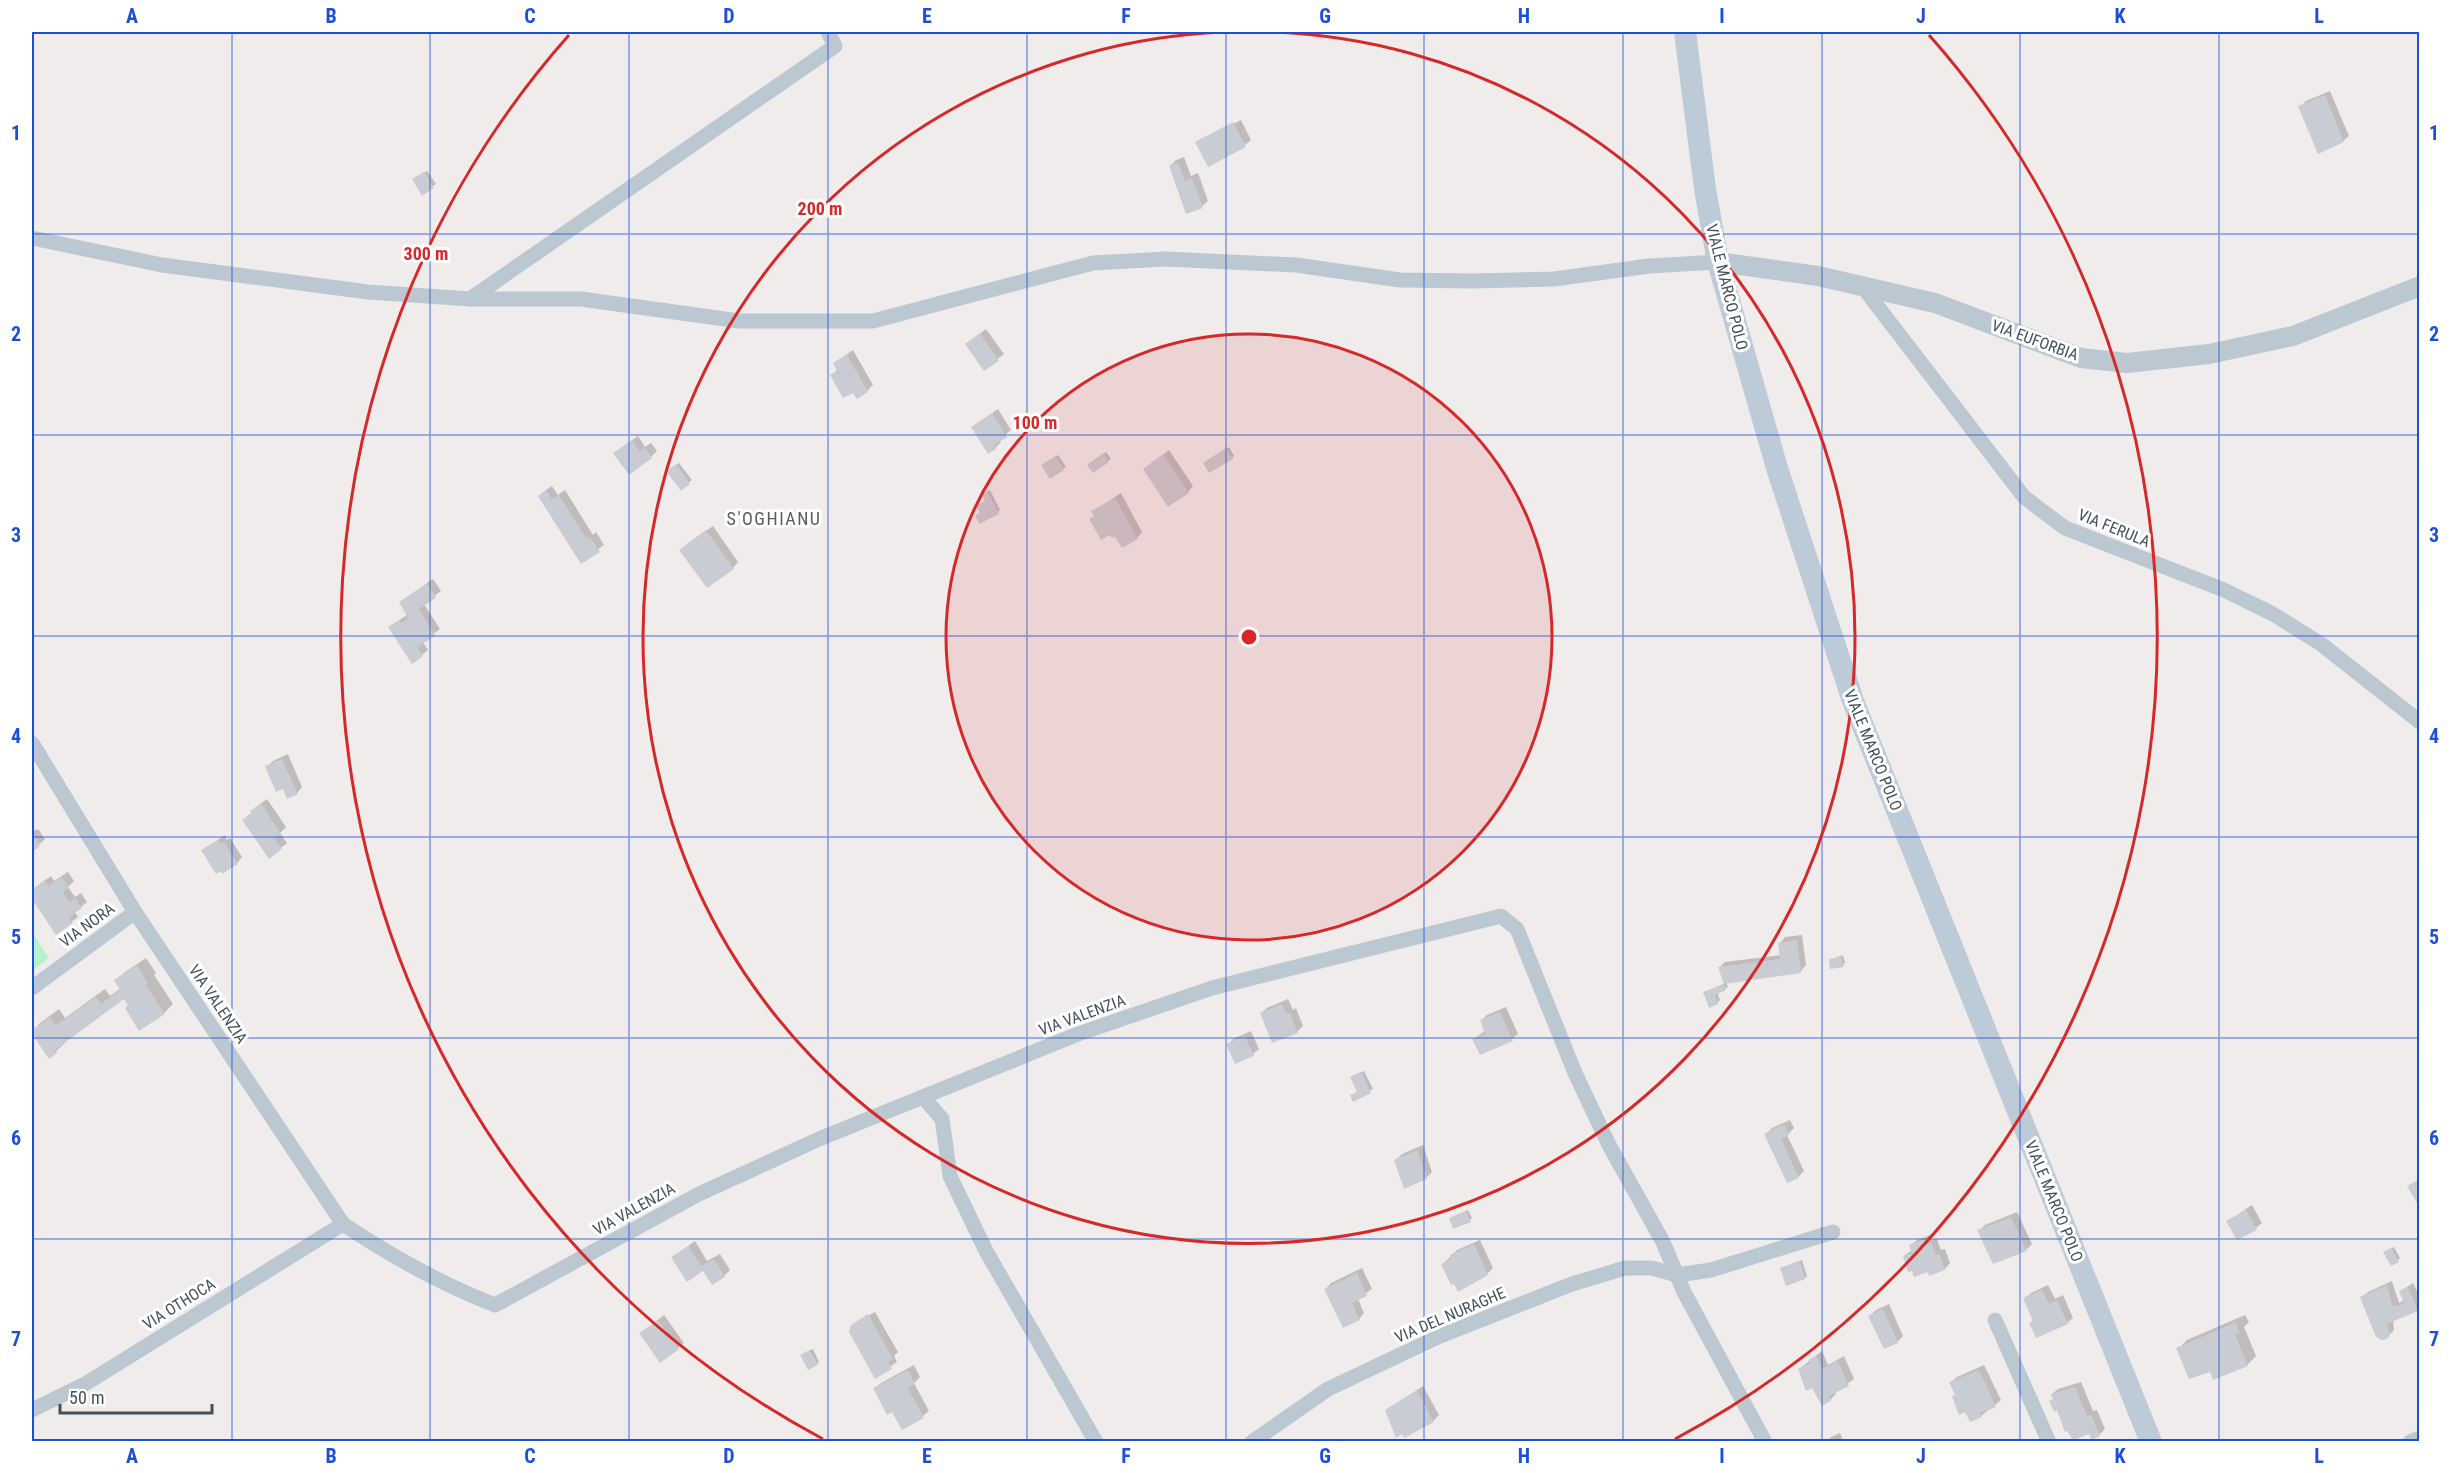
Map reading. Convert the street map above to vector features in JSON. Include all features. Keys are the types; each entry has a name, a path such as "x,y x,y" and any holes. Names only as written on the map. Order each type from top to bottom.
{"main road":[{"name":"VIALE MARCO POLO","path":"1685,32 1705,189 1718,262 1777,468 1853,701 2151,1442"}],"street":[{"path":"470,299 835,46 828,32"},
{"path":"32,238 162,265 369,292 470,299 581,299 739,321 873,321 1093,263 1165,259 1287,264 1400,280 1472,281 1554,279 1649,266 1718,262"},
{"name":"VIA EUFORBIA","path":"1718,262 1818,276 1935,303 2081,358 2127,363 2209,354 2292,336 2420,286"},
{"name":"VIA FERULA","path":"1862,286 2024,497 2065,528 2224,590 2273,614 2321,644 2420,722"},
{"name":"VIA VALENZIA","path":"32,743 135,912 343,1224 384,1251 464,1293 495,1305 699,1194 819,1139 1078,1034 1212,988 1501,916 1517,929 1575,1073 1609,1145 1663,1242 1677,1275"},
{"name":"VIA NORA","path":"32,988 135,912"},
{"path":"922,1097 942,1119 950,1176 986,1251 1096,1442"},
{"name":"VIA OTHOCA","path":"32,1410 85,1384 343,1224"},
{"name":"VIA DEL NURAGHE","path":"1252,1442 1328,1389 1440,1336 1572,1284 1624,1268 1653,1268 1677,1275 1711,1270 1833,1232"},
{"path":"1677,1275 1765,1442"},
{"path":"1995,1320 2049,1442"},
{"path":"2410,1442 2420,1438"}],"green space":[{"path":"32,932 49,958 32,971"}],"building":[{"path":"2325,95 2344,142 2318,154 2298,106"},
{"path":"1233,122 1246,147 1208,167 1195,142"},
{"path":"1178,162 1185,181 1192,178 1203,208 1186,214 1169,166"},
{"path":"424,172 434,188 422,196 412,179"},
{"path":"980,333 999,361 984,371 965,344"},
{"path":"847,355 868,392 857,399 853,393 843,398 830,375 837,371 833,363"},
{"path":"992,413 1007,437 994,445 996,449 988,454 971,427"},
{"path":"632,440 639,451 645,448 652,458 629,475 613,453"},
{"path":"1226,448 1233,459 1209,473 1203,463"},
{"path":"1103,453 1109,462 1093,473 1087,465"},
{"path":"1163,454 1189,493 1168,507 1143,469"},
{"path":"1056,456 1064,470 1050,479 1041,465"},
{"path":"676,464 690,484 681,491 666,471"},
{"path":"546,490 552,499 559,495 587,539 590,537 600,552 581,564 538,496"},
{"path":"987,491 999,514 979,524 975,515 980,513 976,505 985,501 982,494"},
{"path":"1115,498 1138,539 1122,548 1115,537 1112,538 1110,535 1101,540 1089,519 1094,516 1091,511"},
{"path":"706,530 734,569 707,588 679,550"},
{"path":"427,584 436,598 419,609 435,636 417,647 423,656 412,664 388,627 399,620 401,623 408,618 399,602"},
{"path":"282,759 298,794 287,799 283,789 276,792 265,766"},
{"path":"261,803 281,834 274,838 282,849 269,859 242,820"},
{"path":"32,833 40,846 32,852"},
{"path":"218,840 221,844 224,842 238,864 222,874 221,871 216,874 201,850"},
{"path":"62,877 69,888 63,892 69,902 75,898 82,908 69,917 73,923 56,935 32,899 32,890 45,880 48,886"},
{"path":"1797,940 1801,973 1724,984 1718,967 1780,959 1778,943"},
{"path":"1841,957 1844,967 1830,969 1829,959"},
{"path":"137,965 148,983 146,985 165,1014 139,1031 125,1008 128,1005 124,999 55,1050 57,1053 49,1059 32,1034 32,1030 50,1017 56,1025 96,997 101,1004 120,990 114,980"},
{"path":"1724,984 1726,990 1715,995 1718,1004 1709,1008 1703,992"},
{"path":"1282,1004 1287,1014 1290,1013 1298,1033 1272,1043 1260,1013"},
{"path":"1500,1012 1513,1041 1480,1055 1472,1039 1485,1033 1480,1020"},
{"path":"1245,1036 1254,1056 1235,1064 1226,1044"},
{"path":"1361,1072 1371,1093 1353,1102 1350,1095 1357,1092 1350,1077"},
{"path":"1784,1124 1789,1135 1781,1139 1799,1178 1787,1183 1764,1134"},
{"path":"1417,1150 1427,1179 1404,1189 1394,1160"},
{"path":"2420,1179 2420,1208 2407,1186"},
{"path":"2246,1210 2257,1230 2237,1240 2226,1221"},
{"path":"1466,1211 1471,1222 1453,1229 1449,1218"},
{"path":"2011,1217 2027,1251 1993,1264 1977,1230"},
{"path":"1925,1239 1926,1245 1931,1243 1936,1255 1939,1254 1945,1270 1929,1276 1928,1272 1914,1277 1912,1271 1908,1272 1903,1256 1912,1253 1909,1245"},
{"path":"1474,1244 1488,1275 1458,1292 1454,1284 1451,1285 1441,1264 1451,1259 1450,1255"},
{"path":"689,1246 701,1266 714,1259 725,1277 712,1285 703,1271 687,1282 671,1257"},
{"path":"2391,1248 2399,1262 2391,1266 2383,1252"},
{"path":"1800,1261 1805,1279 1786,1286 1780,1268"},
{"path":"1357,1273 1367,1296 1352,1303 1360,1320 1343,1328 1324,1289"},
{"path":"2387,1285 2393,1307 2404,1303 2399,1291 2408,1287 2418,1311 2387,1324 2390,1335 2387,1339 2381,1340 2376,1337 2360,1297"},
{"path":"2042,1290 2049,1304 2057,1300 2068,1324 2036,1338 2029,1323 2033,1321 2023,1298"},
{"path":"1883,1309 1898,1343 1884,1349 1868,1316"},
{"path":"868,1314 893,1359 888,1362 892,1369 875,1379 849,1332 851,1325"},
{"path":"658,1320 679,1349 660,1363 639,1333"},
{"path":"2236,1322 2240,1333 2235,1335 2248,1366 2213,1380 2210,1372 2189,1379 2176,1348"},
{"path":"810,1350 818,1365 808,1370 800,1355"},
{"path":"1816,1356 1822,1369 1838,1361 1849,1386 1829,1396 1831,1401 1822,1406 1812,1388 1806,1391 1798,1369 1811,1362 1809,1359"},
{"path":"908,1370 915,1384 908,1388 924,1418 902,1430 892,1412 887,1415 873,1388"},
{"path":"1979,1370 1996,1407 1980,1413 1982,1417 1970,1422 1965,1412 1959,1415 1952,1396 1955,1395 1949,1382"},
{"path":"2075,1387 2087,1416 2091,1415 2100,1436 2092,1440 2089,1434 2073,1440 2067,1431 2065,1432 2057,1410 2054,1412 2049,1401 2053,1399 2051,1394"},
{"path":"1417,1390 1434,1422 1404,1438 1402,1434 1396,1438 1385,1410"}],"district":[{"name":"S'OGHIANU","path":"774,518"}]}
